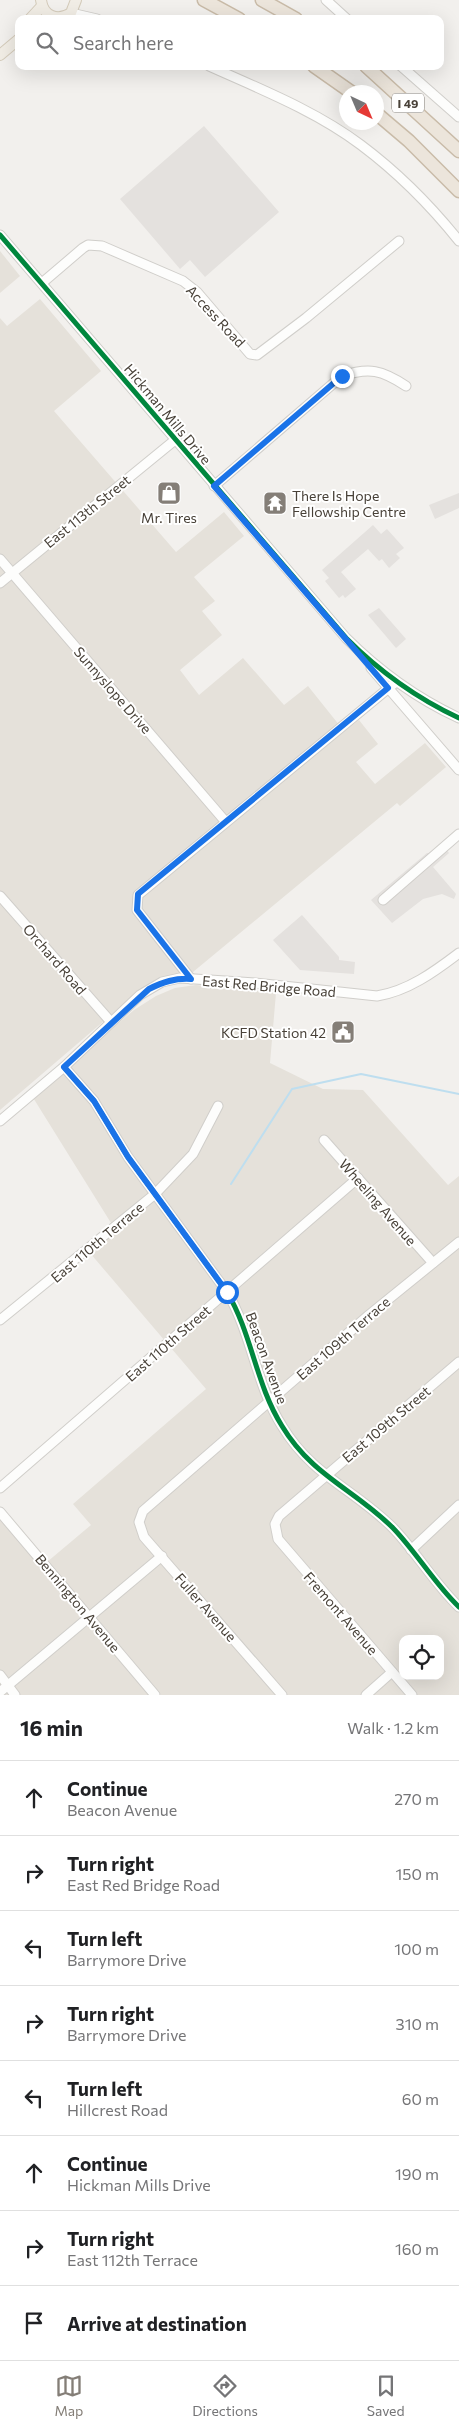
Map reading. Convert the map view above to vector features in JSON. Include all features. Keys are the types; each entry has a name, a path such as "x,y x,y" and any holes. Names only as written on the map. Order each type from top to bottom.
{"highway":[{"path":"204,0 232,15"},
{"path":"262,0 289,15"},
{"path":"320,70 341,85"},
{"name":"I 49","path":"371,70 454,144 459,151"},
{"name":"I 49","path":"384,121 409,141 459,191"}],"main road":[{"path":"71,14 76,0"},
{"path":"42,3 45,11 50,15"},
{"path":"33,15 42,3"},
{"path":"0,46 15,33"},
{"path":"0,55 15,42"}],"street":[{"path":"326,0 343,15"},
{"path":"71,14 76,15"},
{"path":"217,70 289,104 360,144 423,201 459,241"},
{"path":"406,70 459,117"},
{"name":"Hickman Mills Drive","path":"0,235 346,638 373,665 409,692 459,718"},
{"name":"Access Road","path":"42,283 83,248 88,245 102,246 183,281 196,292 250,354 257,356 400,241"},
{"path":"214,486 342,376 360,370 374,370 392,376 406,386"},
{"name":"East 113th Street","path":"0,583 175,440"},
{"name":"Sunnyslope Drive","path":"0,559 226,822"},
{"path":"346,638 459,770"},
{"path":"191,979 137,910 138,894 396,682"},
{"path":"384,900 459,834"},
{"name":"Orchard Road","path":"0,896 111,1022"},
{"name":"East Red Bridge Road","path":"0,1121 64,1067 149,989 162,982 180,978 255,983 377,996 394,993 415,983 459,953"},
{"name":"Beacon Avenue","path":"64,1067 94,1101 128,1157 227,1292 239,1312 269,1402 294,1444 325,1476 376,1511 459,1607"},
{"name":"East 110th Terrace","path":"0,1320 155,1194 193,1154 218,1106"},
{"name":"Wheeling Avenue","path":"324,1140 433,1263"},
{"name":"East 110th Street","path":"0,1488 358,1178"},
{"name":"East 109th Terrace","path":"141,1516 143,1511 269,1402 459,1242"},
{"name":"East 109th Street","path":"276,1529 279,1516 459,1362"},
{"path":"411,1550 459,1505"},
{"name":"Bennington Avenue","path":"0,1512 155,1695"},
{"name":"Fuller Avenue","path":"141,1516 139,1522 141,1532 282,1695"},
{"name":"Fremont Avenue","path":"276,1529 278,1539 412,1695"},
{"path":"0,1692 162,1556"},
{"path":"366,1695 392,1672"},
{"path":"0,1675 15,1695"}],"shaded area":[{"path":"204,126 279,212 205,277 190,260 180,269 120,199"},
{"path":"0,251 20,276 0,293"},
{"path":"40,299 101,371 54,411 176,552 224,512 244,536 194,577 215,601 202,611 222,635 180,670 199,695 243,658 284,705 308,686 344,731 359,720 378,744 356,762 375,784 425,743 446,767 400,806 397,803 193,972 173,976 139,991 0,1110 0,318 7,326"},
{"path":"459,493 459,508 435,519 429,505"},
{"path":"373,525 381,534 387,529 404,548 396,554 400,558 389,568 382,559 379,561 368,549 341,572 356,589 345,598 343,595 339,598 325,581 329,578 322,570"},
{"path":"379,608 406,639 396,648 368,615"},
{"path":"442,844 449,853 433,867 456,894 454,899 442,894 423,899 392,923 371,900 427,853 431,853"},
{"path":"302,915 339,957 339,960 355,962 354,974 300,970 273,940"},
{"path":"196,985 276,993 270,1063 323,1089 363,1090 448,1185 459,1176 459,1695 161,1695 47,1562 91,1525 73,1504 206,1389 90,1253 116,1231 32,1096 134,1010 156,996 175,988"},
{"path":"0,1518 151,1695 0,1695"}],"waterway":[{"path":"231,1184 292,1089 361,1074 459,1094"}],"cycle path":[{"path":"0,235 346,638 385,673 413,693 459,718"},
{"path":"64,1067 94,1101 128,1157 227,1292 242,1325 273,1410 294,1443 320,1470 378,1514 393,1528 459,1607"}],"place":[{"name":"Mr. Tires","path":"169,493"},
{"name":"There Is Hope Fellowship Centre","path":"275,503"},
{"name":"KCFD Station 42","path":"343,1032"}],"route":[{"path":"227,1292 128,1157 94,1101 64,1067 140,995 162,982 180,978 191,979 137,910 138,894 388,688 214,486 342,376"}]}
